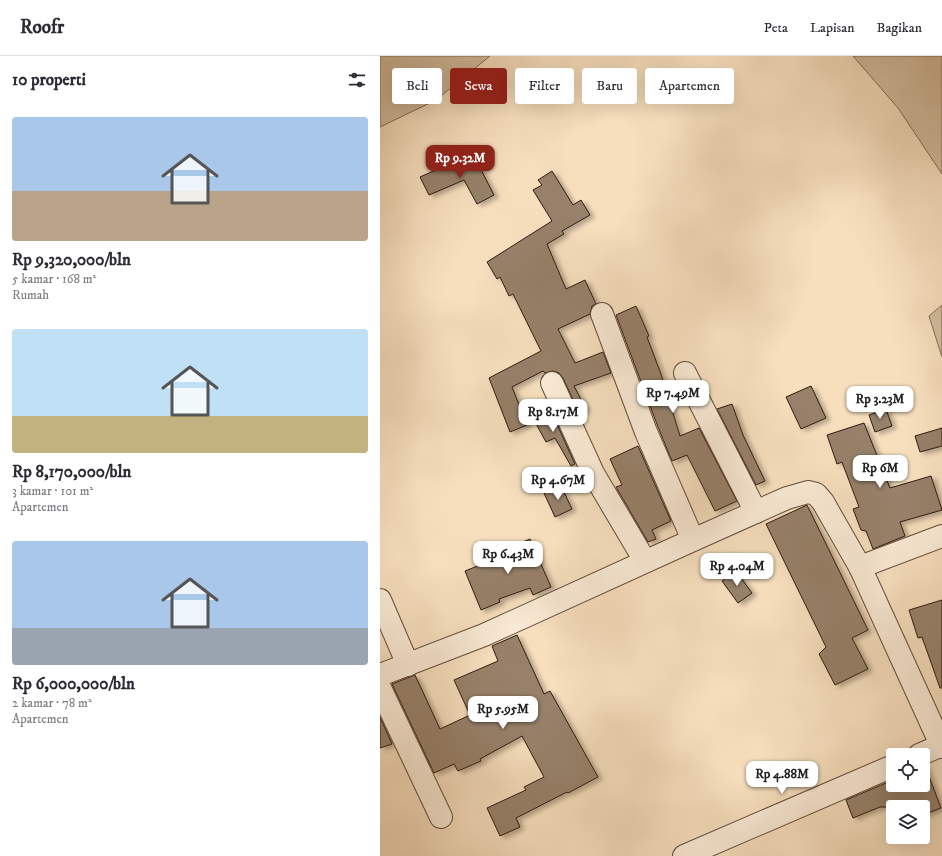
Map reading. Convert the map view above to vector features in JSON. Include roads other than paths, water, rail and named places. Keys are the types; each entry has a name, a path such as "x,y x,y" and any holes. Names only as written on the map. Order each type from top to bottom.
{"street":[{"path":"602,314 646,432 693,540"},
{"path":"685,372 756,512"},
{"path":"552,383 593,473 645,561"},
{"path":"380,675 484,635 787,498 808,492 816,494 823,502 860,567 942,746 930,751"},
{"path":"860,567 942,536"},
{"path":"380,600 408,665"},
{"path":"380,688 441,817"},
{"path":"684,856 886,769"}]}
